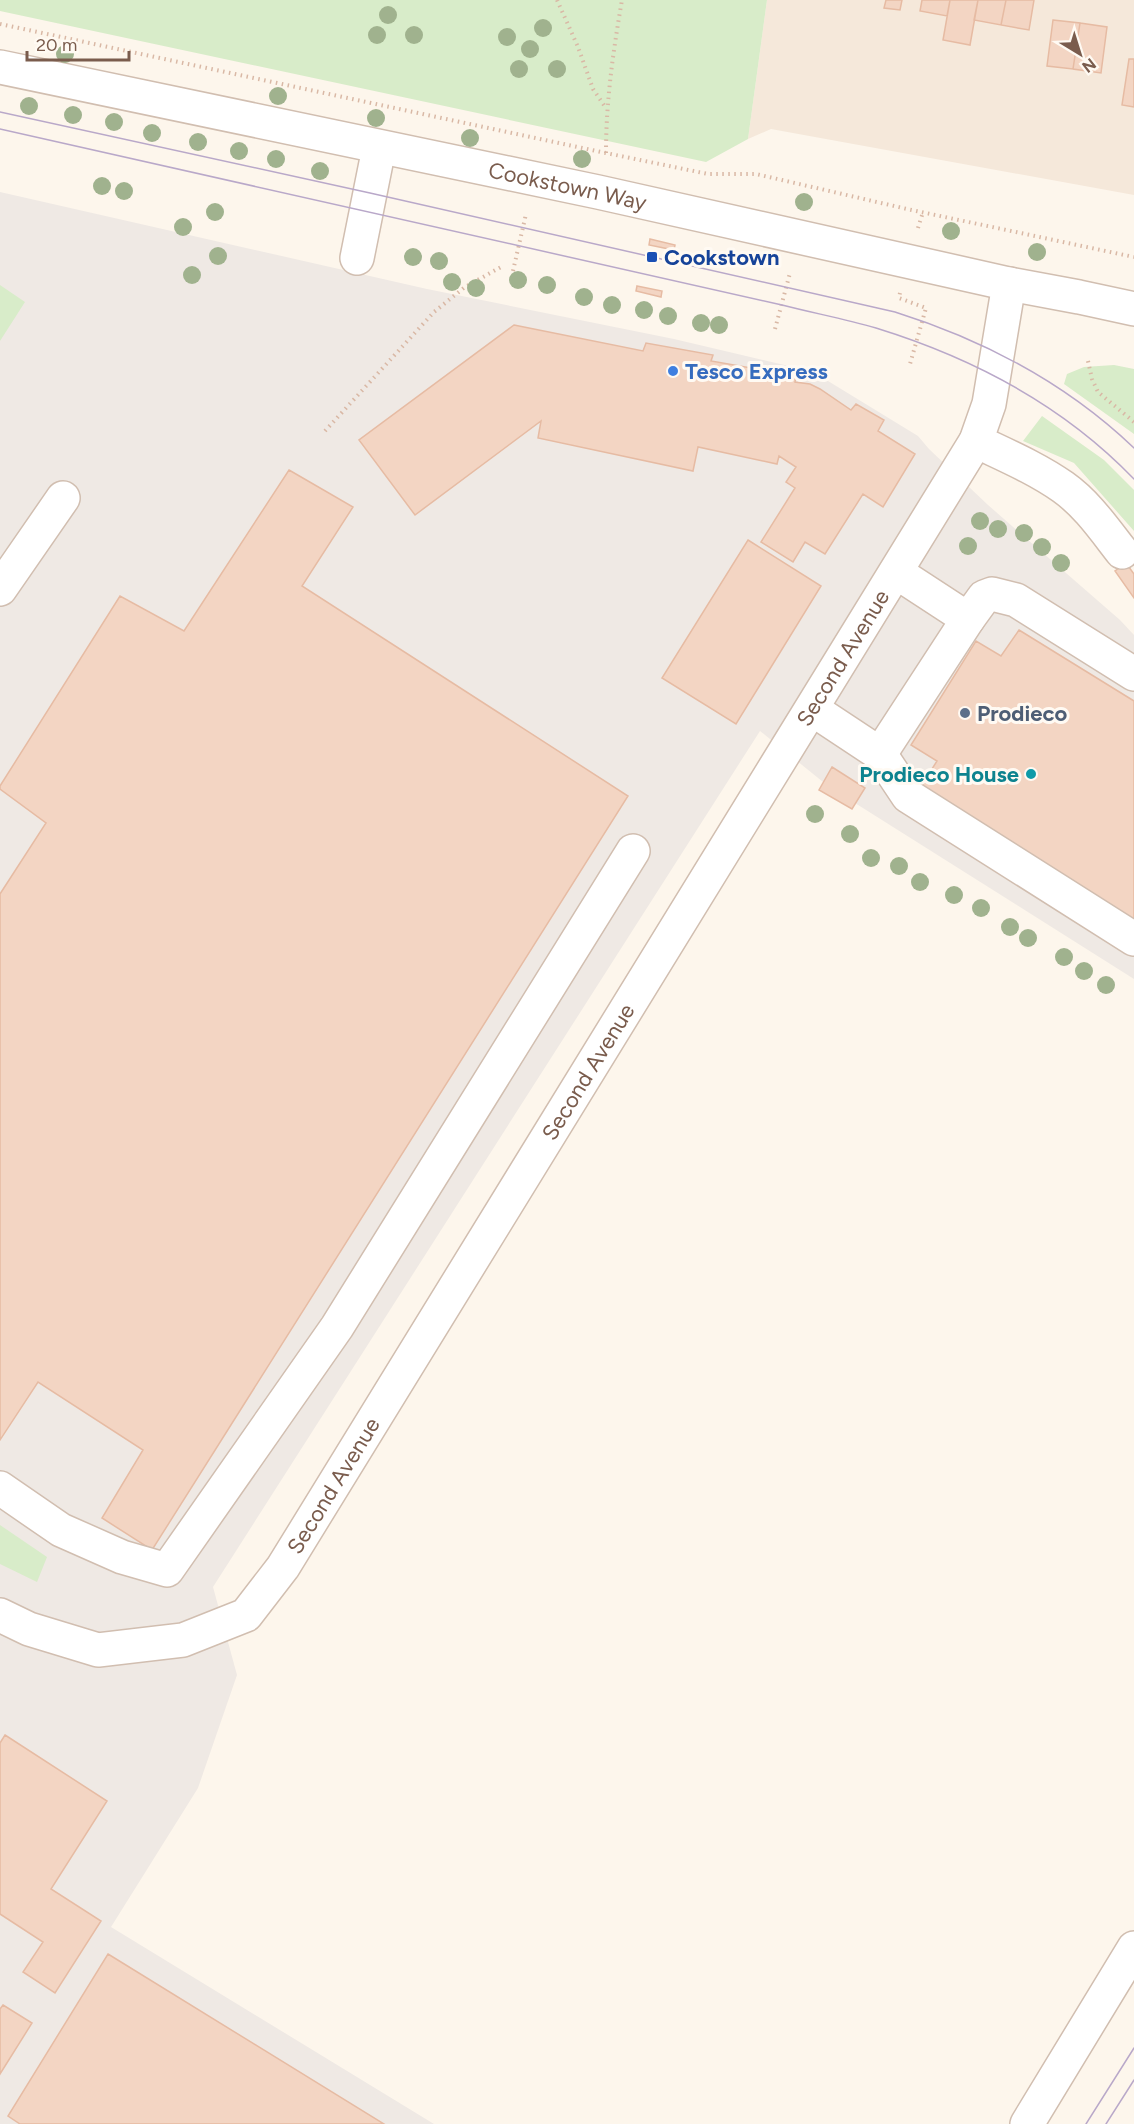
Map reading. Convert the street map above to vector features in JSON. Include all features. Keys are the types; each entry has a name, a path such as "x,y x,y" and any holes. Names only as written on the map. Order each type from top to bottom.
{"street":[{"name":"Cookstown Way","path":"0,67 598,192 1009,285 1134,309"},
{"path":"357,258 379,148"},
{"name":"Second Avenue","path":"0,1615 29,1629 98,1650 183,1640 246,1615 283,1567 976,441 989,404 1009,285"},
{"path":"976,441 1043,474 1064,488 1093,515 1122,552"},
{"path":"0,589 63,498"},
{"path":"896,572 968,619"},
{"path":"880,754 968,619 984,597 992,594 1016,600 1134,674"},
{"path":"812,709 880,754 908,796 1134,939"},
{"path":"0,1488 61,1530 122,1557 167,1570 337,1327 633,851"},
{"path":"1027,2124 1134,1948"}],"path":[{"path":"557,0 578,47 593,89 606,108"},
{"path":"606,153 606,108 622,0"},
{"path":"0,24 708,174 756,174 907,209 1134,257"},
{"path":"513,271 526,214"},
{"path":"325,431 434,312 465,287 501,267"},
{"path":"776,329 790,273"},
{"path":"1088,361 1098,392 1134,422"}],"shaded area":[{"path":"767,0 1134,0 1134,195 771,129 748,139"},
{"path":"0,192 427,289 674,339 793,367 828,381 918,436 988,505 1120,620 1134,635 1134,979 828,786 760,731 213,1587 237,1675 198,1788 111,1927 434,2124 0,2124"}],"green space":[{"path":"0,0 767,0 748,139 706,162 0,11"},
{"path":"0,285 25,302 0,341"},
{"path":"1114,365 1134,369 1134,434 1064,384 1067,374 1084,367"},
{"path":"1042,416 1104,460 1134,490 1134,531 1074,463 1023,441"},
{"path":"0,1525 47,1557 37,1582 0,1564"}],"building":[{"path":"886,0 902,0 900,10 884,8"},
{"path":"922,0 950,0 947,16 920,11"},
{"path":"950,0 978,0 970,45 943,40"},
{"path":"978,0 1006,0 1001,25 974,20"},
{"path":"1006,0 1034,0 1029,30 1001,25"},
{"path":"1053,20 1080,23 1073,69 1047,66"},
{"path":"1080,23 1107,27 1101,73 1073,69"},
{"path":"1129,59 1134,59 1134,107 1122,105"},
{"path":"650,239 675,245 674,250 649,245"},
{"path":"637,286 662,291 661,297 636,291"},
{"path":"514,325 643,351 646,343 713,355 711,361 796,376 795,382 810,384 820,389 851,410 856,404 884,420 878,431 915,454 883,507 863,494 825,554 805,542 793,562 761,542 795,488 786,482 796,467 779,456 777,464 698,447 693,471 538,438 541,421 415,515 359,440"},
{"path":"289,470 353,507 302,586 628,796 152,1550 102,1518 143,1450 38,1382 0,1440 0,894 46,823 0,789 0,786 120,596 184,631"},
{"path":"748,540 821,586 736,724 662,678"},
{"path":"1126,563 1134,574 1134,598 1115,571"},
{"name":"Prodieco House","path":"1019,630 1134,701 1134,921 920,788 937,761 911,745 976,641 1001,656"},
{"path":"832,767 865,788 852,809 819,790"},
{"path":"5,1735 107,1801 51,1889 101,1921 55,1993 23,1972 43,1942 0,1914 0,1743"},
{"path":"108,1954 384,2124 20,2124 8,2116"},
{"path":"3,2005 32,2023 0,2074 0,2009"}],"tram line":[{"path":"0,112 895,312 960,336 1022,366 1080,403 1134,448"},
{"path":"0,129 876,328 947,354 1015,387 1077,428 1107,452 1134,479"},
{"path":"1086,2124 1134,2048"},
{"path":"1106,2124 1134,2080"}],"place":[{"name":"Cookstown","path":"652,257"},
{"name":"Tesco Express","path":"673,371"},
{"name":"Prodieco","path":"965,713"},
{"name":"Prodieco House","path":"1031,774"}]}
